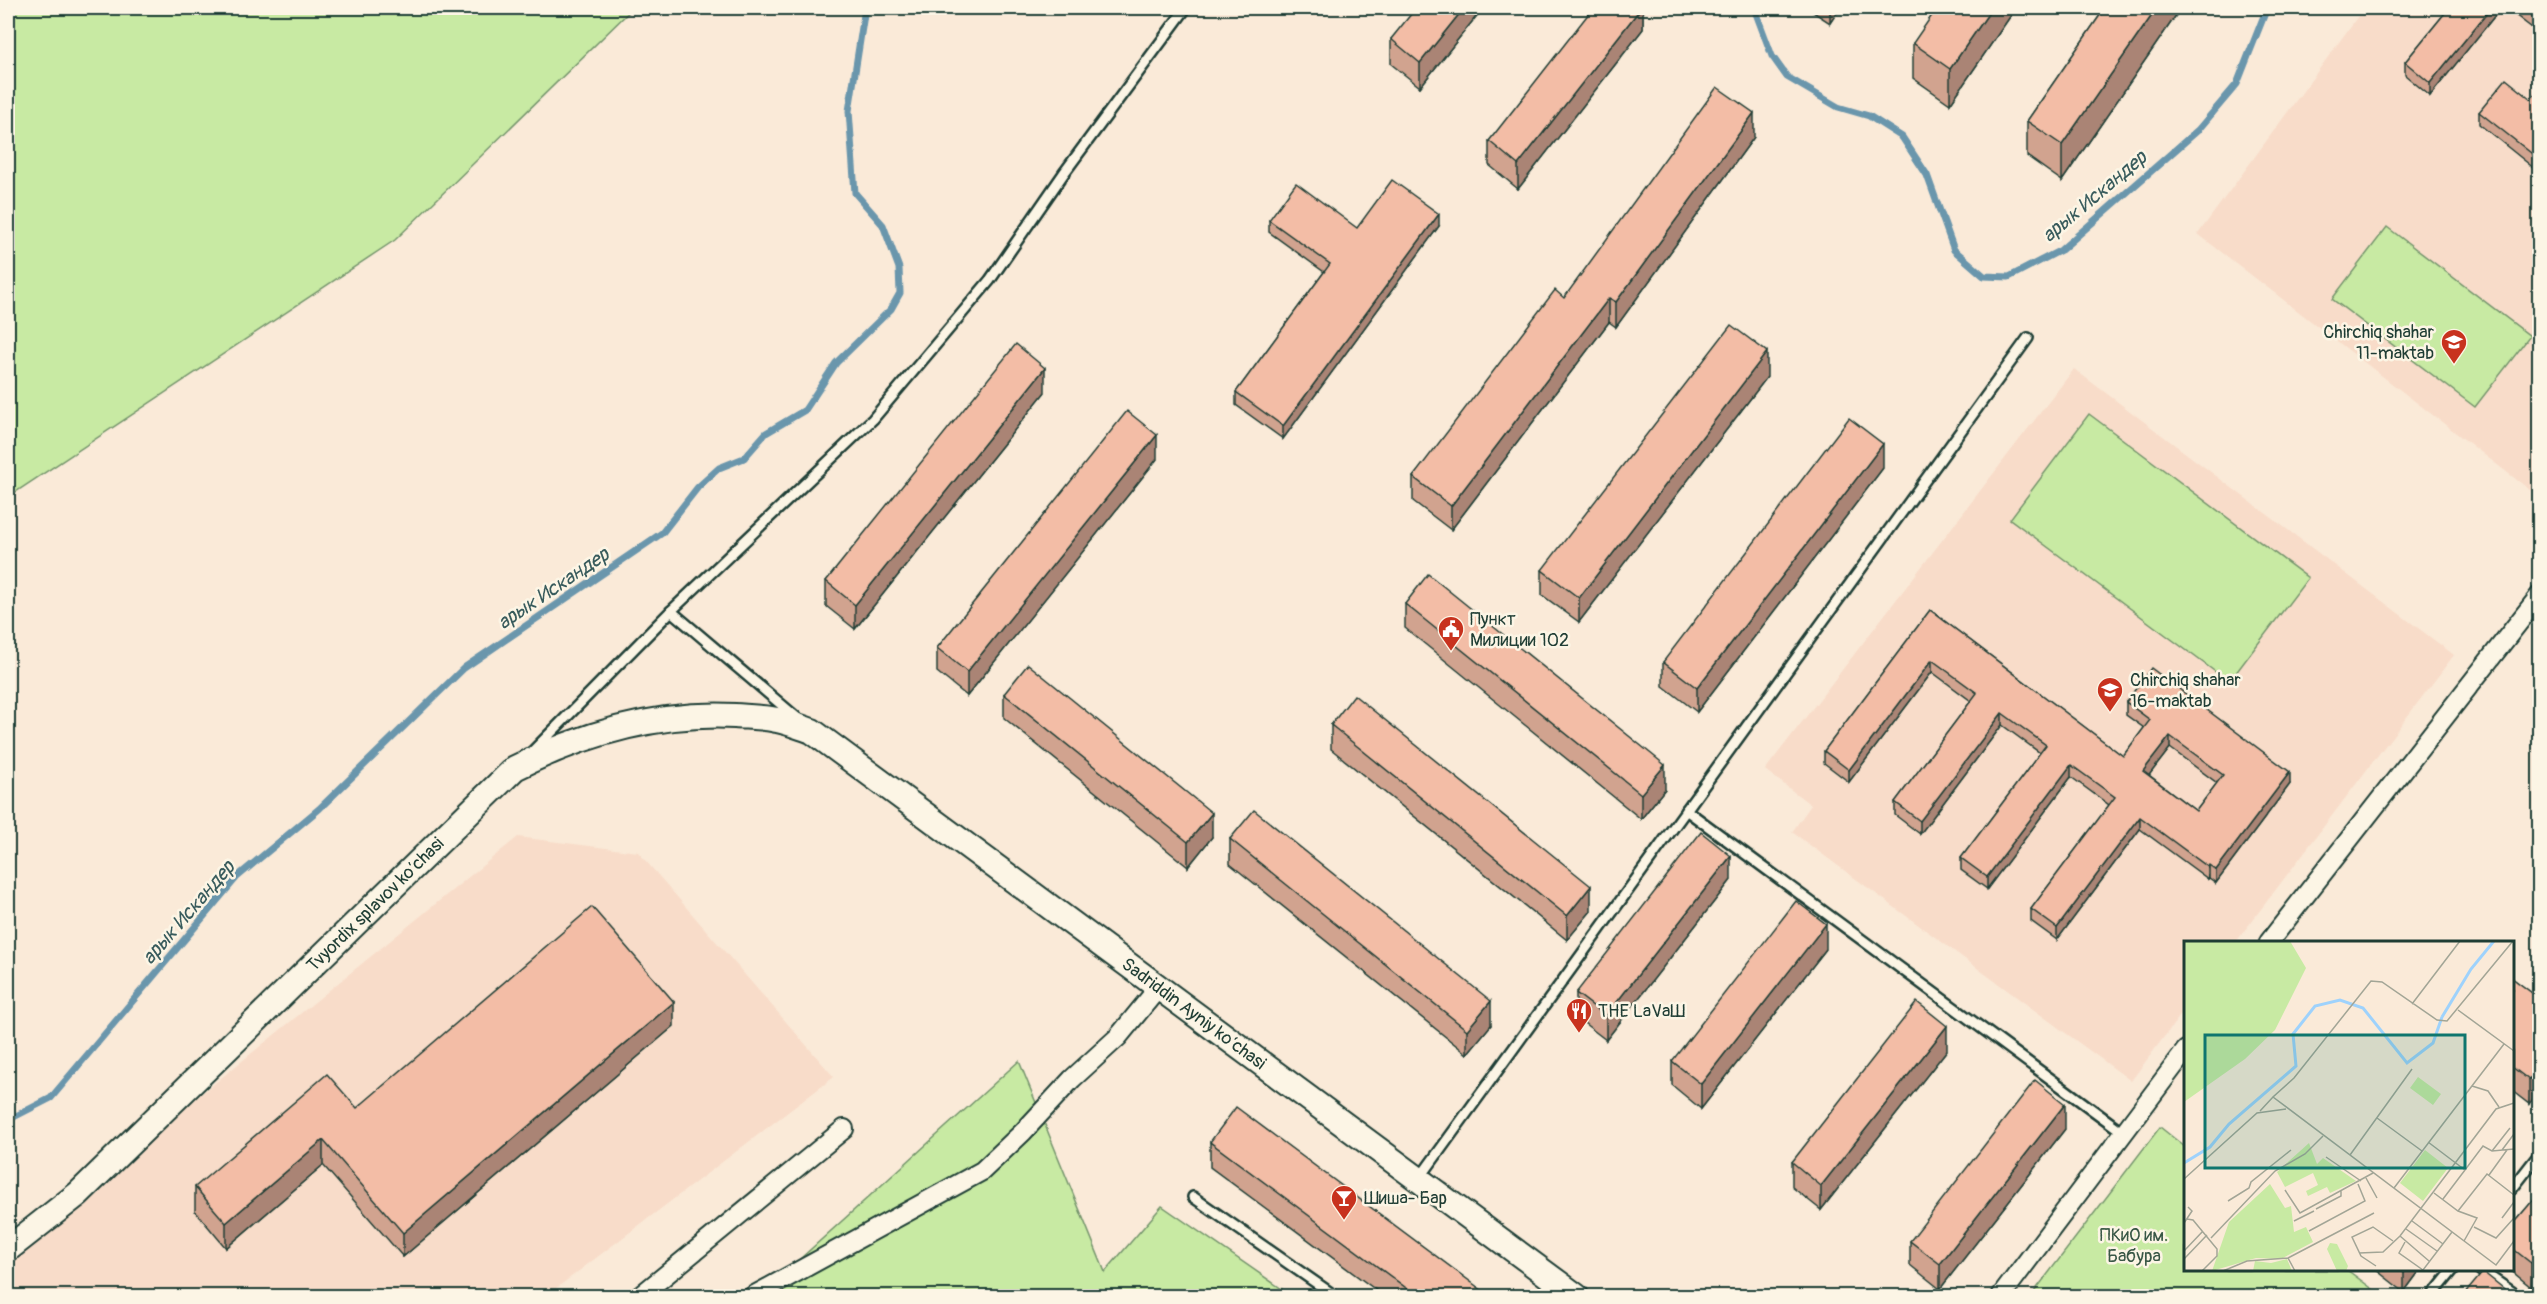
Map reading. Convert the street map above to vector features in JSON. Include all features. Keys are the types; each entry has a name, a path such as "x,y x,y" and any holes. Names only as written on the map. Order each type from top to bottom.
{"street":[{"path":"2270,941 2540,595"},
{"name":"Tvyordix splavov ko‘chasi","path":"8,1249 78,1194 515,768 552,749 590,735 665,718 702,714 741,716 776,720 812,731"},
{"name":"Sadriddin Ayniy ko‘chasi","path":"812,731 1576,1296"},
{"path":"753,1296 982,1171 1023,1132 1072,1079 1118,1037 1159,987"},
{"path":"2001,1296 2184,1054"},
{"path":"640,1296 660,1291 844,1129"}],"lane":[{"path":"515,768 671,611 873,419 990,280 1064,173 1186,8"},
{"path":"1419,1179 2028,338"},
{"path":"671,611 812,731"},
{"path":"1686,810 2124,1133"},
{"path":"2514,1186 2540,1153"},
{"path":"1192,1197 1335,1296"},
{"path":"2432,1296 2451,1271"},
{"path":"2483,1271 2518,1296"}],"shaded area":[{"name":"Chirchiq shahar 11-maktab","path":"2364,8 2539,8 2539,497 2198,234"},
{"name":"Chirchiq shahar 16-maktab","path":"2074,369 2454,655 2237,941 2184,941 2184,1010 2131,1081 1792,832 1811,805 1765,770"},
{"path":"518,837 638,852 834,1077 546,1296 8,1296 8,1251"}],"green space":[{"path":"8,8 633,8 395,240 8,497"},
{"path":"2387,227 2530,336 2475,407 2332,299"},
{"path":"2089,414 2308,578 2229,682 2010,519"},
{"path":"1019,1061 1105,1272 1162,1206 1292,1296 759,1296"},
{"name":"ПКиО им. Бабура","path":"2160,1127 2184,1146 2184,1271 2348,1271 2382,1296 2031,1296"}],"building":[{"path":"1416,8 1464,8 1420,63 1391,39"},
{"path":"1593,8 1641,8 1518,165 1489,141"},
{"path":"1937,8 1992,8 1950,69 1913,43"},
{"path":"2105,8 2157,8 2062,145 2027,121"},
{"path":"2449,8 2491,8 2430,83 2405,62"},
{"path":"2522,8 2540,8 2540,21"},
{"path":"2506,79 2531,99 2540,88 2540,160 2479,112"},
{"path":"1717,87 1754,113 1616,302 1609,298 1451,506 1413,477 1555,290 1564,298"},
{"path":"1392,180 1439,214 1283,426 1236,392 1330,264 1269,220 1296,183 1357,228"},
{"path":"1731,325 1767,352 1579,598 1542,570"},
{"path":"1016,344 1045,368 855,605 826,581"},
{"path":"1127,411 1157,435 967,672 937,648"},
{"path":"1849,418 1883,444 1697,688 1663,662"},
{"path":"1428,574 1665,765 1641,794 1405,604"},
{"path":"1930,610 2123,756 2150,720 2126,702 2151,668 2290,772 2216,870 2209,865 2208,867 2140,817 2057,928 2031,909 2115,797 2071,765 1987,877 1961,858 2046,745 2002,713 1920,821 1895,802 1977,693 1932,660 1849,770 1824,751","holes":["2170,736 2223,775 2196,811 2143,771"]},
{"path":"1028,664 1212,813 1188,842 1004,694"},
{"path":"1354,695 1591,886 1567,916 1331,725"},
{"path":"1254,810 1491,1001 1467,1030 1230,839"},
{"path":"1701,832 1731,856 1606,1016 1576,993"},
{"path":"1796,901 1826,924 1701,1084 1672,1061"},
{"path":"592,907 674,1002 403,1233 323,1140 226,1223 195,1187 327,1074 357,1108"},
{"path":"2514,980 2540,999 2540,1067 2529,1080 2514,1069"},
{"path":"1917,1002 1947,1026 1821,1186 1792,1162"},
{"path":"2035,1080 2065,1104 1940,1264 1910,1241"},
{"path":"1236,1107 1487,1294 1485,1296 1417,1296 1210,1142"},
{"path":"2540,1192 2540,1252 2531,1263 2514,1250 2514,1223"},
{"path":"2483,1272 2513,1296 2463,1296"}],"waterway":[{"name":"арык Искандер","path":"8,1120 51,1098 237,877 319,809 464,668 662,533 698,487 719,468 744,458 766,433 805,410 836,363 891,309 900,293 899,268 883,225 855,193 849,111 865,8"},
{"name":"арык Искандер","path":"1754,8 1772,56 1787,77 1838,107 1869,116 1902,137 1927,175 1954,250 1984,276 2009,277 2061,250 2198,130 2237,84 2267,8"}],"place":[{"name":"Chirchiq shahar 11-maktab","path":"2454,365"},
{"name":"Пункт Милиции 102","path":"1451,652"},
{"name":"Chirchiq shahar 16-maktab","path":"2110,713"},
{"name":"THE LaVaШ","path":"1579,1034"},
{"name":"Шиша- Бар","path":"1344,1221"}]}
